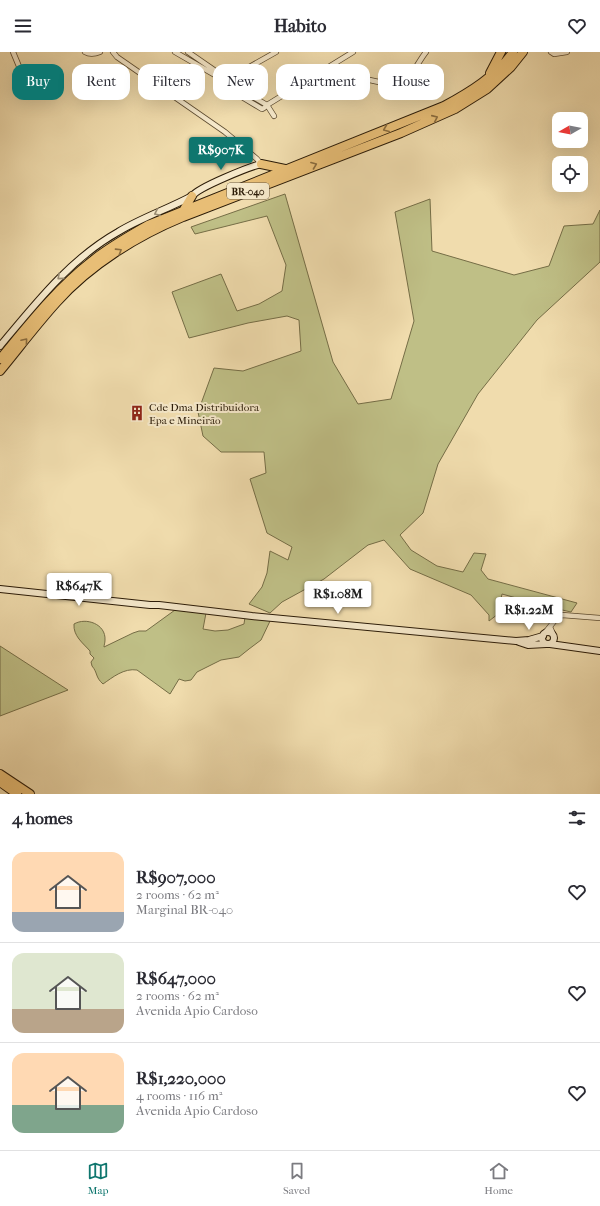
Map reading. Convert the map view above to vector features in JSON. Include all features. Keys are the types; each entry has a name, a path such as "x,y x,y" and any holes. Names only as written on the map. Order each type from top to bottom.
{"highway":[{"path":"487,79 501,52"},
{"name":"BR-040","path":"0,359 63,286 92,260 119,242 148,225 444,106 470,92 487,79 507,60 513,52"},
{"name":"BR-040","path":"0,370 57,302 87,274 123,248 152,231 183,216 401,133 455,109 487,89 511,67 523,52"},
{"path":"261,164 286,169"},
{"path":"183,211 192,196"},
{"path":"0,774 30,794"},
{"path":"0,782 17,794"}],"street":[{"path":"13,52 18,64"},
{"path":"85,52 88,54 100,52"},
{"path":"0,346 52,284 89,252 118,231 192,196 207,186 261,164 225,132 117,57 113,52"},
{"path":"175,52 213,73"},
{"path":"190,52 213,70"},
{"path":"256,64 276,52"},
{"path":"334,64 353,52"},
{"path":"370,80 396,86 404,84 426,52"},
{"path":"551,52 554,54 567,52"},
{"path":"247,100 262,109 276,99"},
{"path":"259,100 267,105 274,116"},
{"path":"0,586 150,602 159,605"},
{"path":"0,589 252,616 516,641 530,640 549,632 570,646"},
{"path":"548,644 543,640 544,635 556,618 562,615 600,618"},
{"path":"548,644 554,641 550,627"},
{"path":"516,641 528,645 548,644 600,651"}],"green space":[{"path":"285,194 333,362 358,404 391,399 414,321 395,212 430,199 432,251 514,275 549,266 564,226 593,224 600,210 600,262 537,320 478,394 438,464 423,513 400,535 411,550 437,566 463,572 474,553 486,554 481,570 488,579 577,603 571,612 502,594 498,614 489,621 489,615 471,595 410,569 384,540 368,545 324,579 282,602 270,613 249,604 262,587 267,573 270,551 288,560 292,547 267,533 250,479 266,473 264,452 221,452 203,436 198,412 214,368 243,371 301,351 299,320 287,316 248,323 189,338 172,292 221,274 237,311 259,304 282,291 286,265 267,216 195,234 191,227"},
{"path":"175,610 206,613 203,629 215,631 228,630 244,624 245,617 271,619 261,640 239,657 221,660 197,672 191,680 185,681 179,679 170,694 137,670 128,670 123,672 103,684 100,682 91,662 94,658 77,636 74,624 84,621 94,623 99,626 104,634 104,647 133,633 146,631"},
{"path":"0,646 68,690 0,716"}],"place":[{"name":"Cde Dma Distribuidora Epa e Mineirão","path":"137,413"}]}
